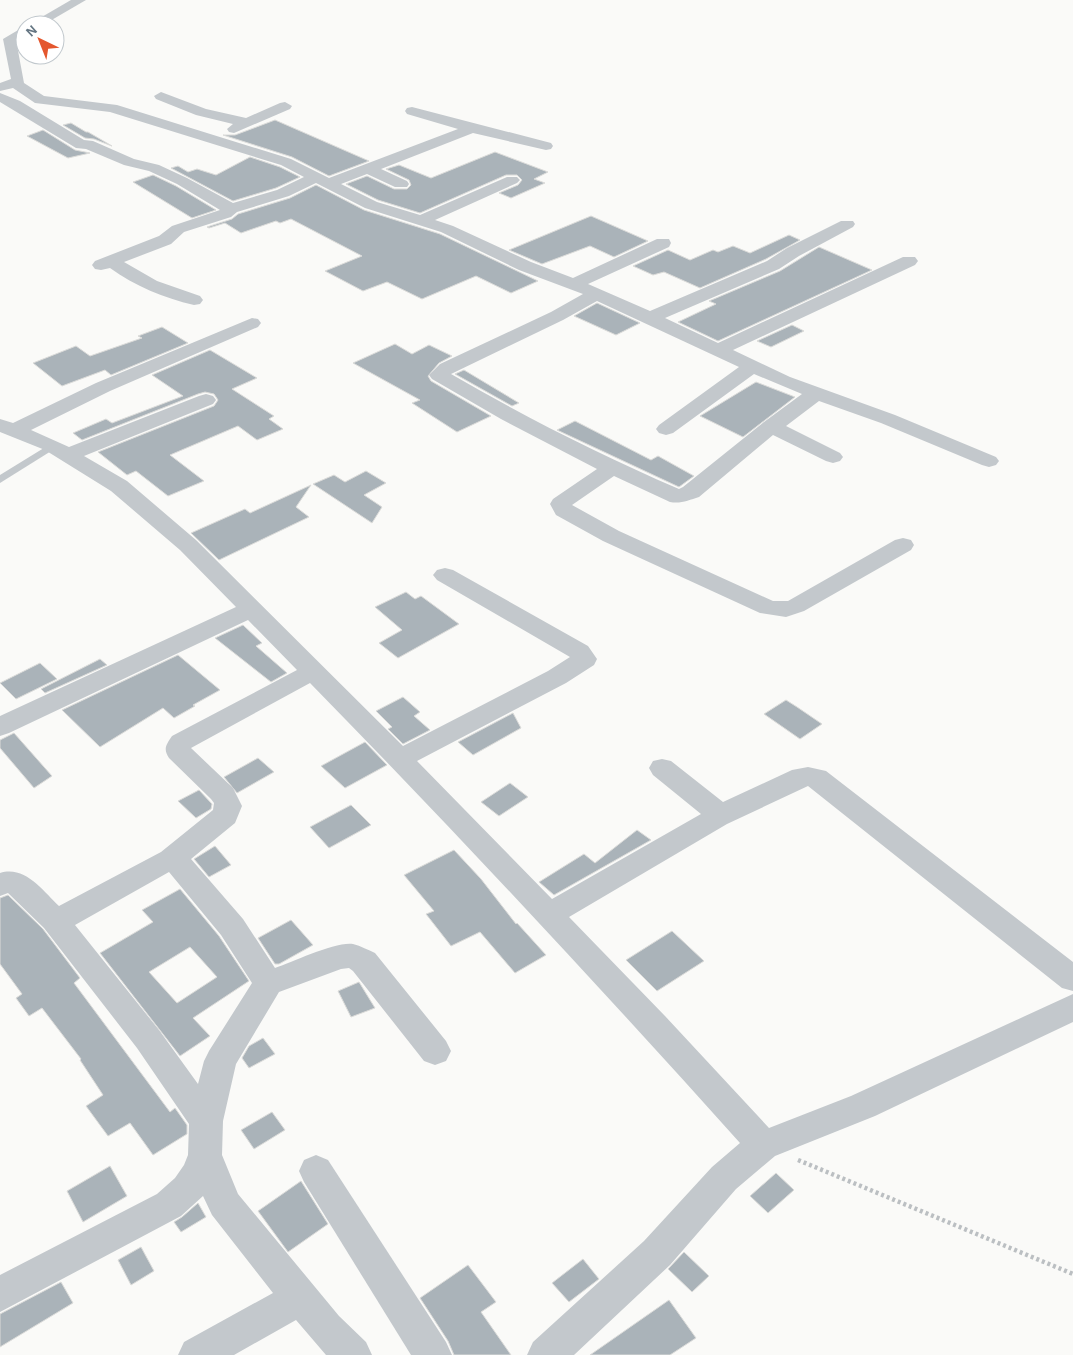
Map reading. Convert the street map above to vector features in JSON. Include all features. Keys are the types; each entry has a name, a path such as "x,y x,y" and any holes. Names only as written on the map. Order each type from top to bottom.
{"street":[{"path":"52,15 80,0"},
{"path":"5,39 6,55 18,75 18,81 7,85"},
{"path":"7,85 40,100 112,108 286,162 371,205 447,229 525,266 574,284 650,318 751,367 815,394 888,419 989,461"},
{"path":"161,96 200,112 248,123"},
{"path":"0,97 82,144 88,144 130,162 154,168 182,181 231,210"},
{"path":"212,139 285,106"},
{"path":"412,111 546,146"},
{"path":"194,300 137,280 107,263 165,240 178,229 283,192 368,169 472,128"},
{"path":"368,169 401,184"},
{"path":"422,220 512,180"},
{"path":"650,318 773,264 847,224"},
{"path":"574,284 662,243"},
{"path":"718,350 909,261"},
{"path":"596,294 557,316 447,368 439,375 508,415 612,468 672,495 684,496 771,426 815,394"},
{"path":"8,428 252,323"},
{"path":"666,429 751,367"},
{"path":"60,450 206,400"},
{"path":"771,426 833,457"},
{"path":"8,428 60,450 120,486 188,545 399,759 549,915 654,1026 763,1146"},
{"path":"612,468 566,499 561,504 564,510 612,536 768,608 786,610 796,606 903,545"},
{"path":"399,759 548,682 585,659 579,652 445,575"},
{"path":"6,716 251,609"},
{"path":"54,920 63,918 164,862 171,860 225,816 229,806 227,798 178,752 181,742 314,672"},
{"path":"662,768 710,806 716,812 717,817"},
{"path":"549,915 717,817 802,777 808,776 816,778 1073,979"},
{"path":"171,860 179,864 232,927 268,983"},
{"path":"0,885 7,882 16,882 48,917 54,920 148,1039 205,1138 224,1204 326,1329 353,1355"},
{"path":"0,1294 168,1205 184,1194 196,1180 220,1061 268,983 340,957 352,956 364,962 434,1050"},
{"path":"546,1355 657,1253 724,1178 763,1146 881,1098 1073,1007"},
{"path":"316,1171 433,1355"},
{"path":"197,1355 300,1298"}],"lane":[{"path":"0,480 60,450"}],"path":[{"path":"763,1146 1073,1274"}],"building":[{"path":"275,120 369,161 329,176 292,157 223,135 235,135"},
{"path":"71,123 112,146 94,139 85,138 63,125"},
{"path":"43,130 75,150 90,153 68,158 27,136"},
{"path":"495,152 548,172 534,179 545,183 511,198 499,193 518,185 522,180 517,175 506,175 420,213 378,200 346,184 367,176 394,189 407,189 411,185 409,180 386,169 399,165 431,178"},
{"path":"250,157 280,167 300,177 276,188 233,201 171,168 178,166 188,172 197,169 216,175"},
{"path":"153,175 176,186 216,210 192,218 133,182"},
{"path":"316,185 364,210 440,234 538,281 511,293 476,276 422,299 387,282 363,291 325,271 362,256 291,219 280,223 276,221 241,233 225,223 207,227 232,219 238,214 290,198"},
{"path":"591,216 648,241 614,257 590,246 542,264 509,250"},
{"path":"789,235 800,240 766,259 700,288 664,272 653,275 633,266 668,250 690,260 713,250 718,252 733,246 750,253"},
{"path":"819,247 872,270 718,341 678,322 716,304 709,301 780,271"},
{"path":"597,303 640,323 616,335 574,316"},
{"path":"792,325 804,331 771,347 757,341"},
{"path":"162,327 188,343 111,375 105,370 62,386 33,363 76,346 90,356 142,338 138,336"},
{"path":"395,344 412,354 429,345 452,356 439,363 428,376 431,381 491,416 457,432 412,403 420,400 353,363"},
{"path":"210,350 257,378 232,389 274,416 269,419 283,429 257,440 238,426 170,455 204,481 168,496 136,471 127,475 98,452 214,406 218,400 214,394 205,392 198,394 82,440 73,433 106,419 112,423 183,396 152,375"},
{"path":"464,370 519,403 512,406 455,374"},
{"path":"756,382 795,397 743,437 700,416"},
{"path":"575,421 651,460 658,456 694,476 679,487 557,430"},
{"path":"366,471 386,483 364,495 382,507 372,523 313,484 334,475 345,482"},
{"path":"311,485 296,507 309,517 219,560 191,533 245,509 250,513"},
{"path":"406,592 415,599 421,596 459,624 398,658 379,643 402,630 375,607"},
{"path":"243,625 262,643 256,646 287,673 271,682 215,638"},
{"path":"178,655 220,690 174,718 163,708 100,747 62,710"},
{"path":"100,659 107,665 45,693 41,689"},
{"path":"40,663 57,679 16,699 0,683"},
{"path":"403,697 420,712 414,716 430,730 403,744 388,729 392,727 376,711"},
{"path":"786,700 822,724 800,739 764,714"},
{"path":"513,713 521,728 473,755 458,742"},
{"path":"14,733 52,776 34,788 0,748 0,740"},
{"path":"365,742 387,765 345,788 321,766"},
{"path":"258,758 274,772 237,793 224,777"},
{"path":"510,783 528,797 499,816 481,802"},
{"path":"199,790 212,804 211,809 196,818 178,801"},
{"path":"351,805 371,825 329,848 310,827"},
{"path":"637,830 651,840 554,895 539,882 584,854 595,863"},
{"path":"215,846 231,865 209,877 194,859"},
{"path":"454,850 481,879 516,924 546,955 515,973 480,932 451,946 426,914 434,911 404,875"},
{"path":"180,889 219,936 249,981 193,1018 210,1036 180,1056 100,953 153,922 142,910","holes":["190,947 217,977 177,1003 149,972"]},
{"path":"8,895 43,929 80,978 74,983 170,1112 175,1108 187,1125 187,1134 153,1155 130,1123 108,1136 86,1106 103,1095 81,1059 42,1008 29,1016 16,998 22,994 0,964 0,898"},
{"path":"291,920 313,945 279,964 275,964 258,938"},
{"path":"672,931 704,961 657,991 626,960"},
{"path":"359,982 375,1008 351,1017 338,991"},
{"path":"263,1038 275,1054 249,1068 242,1058 249,1046"},
{"path":"272,1112 285,1130 254,1149 241,1130"},
{"path":"110,1166 127,1196 83,1222 67,1191"},
{"path":"776,1173 794,1190 768,1213 750,1196"},
{"path":"301,1181 328,1224 288,1252 258,1211"},
{"path":"198,1203 206,1217 181,1232 174,1222"},
{"path":"141,1247 154,1271 131,1285 118,1260"},
{"path":"684,1252 709,1276 692,1292 668,1269"},
{"path":"583,1259 599,1279 569,1302 552,1283"},
{"path":"468,1265 496,1302 481,1312 511,1355 454,1355 448,1341 420,1298"},
{"path":"61,1282 73,1303 0,1347 0,1314"},
{"path":"669,1300 696,1338 670,1355 590,1355"}]}
